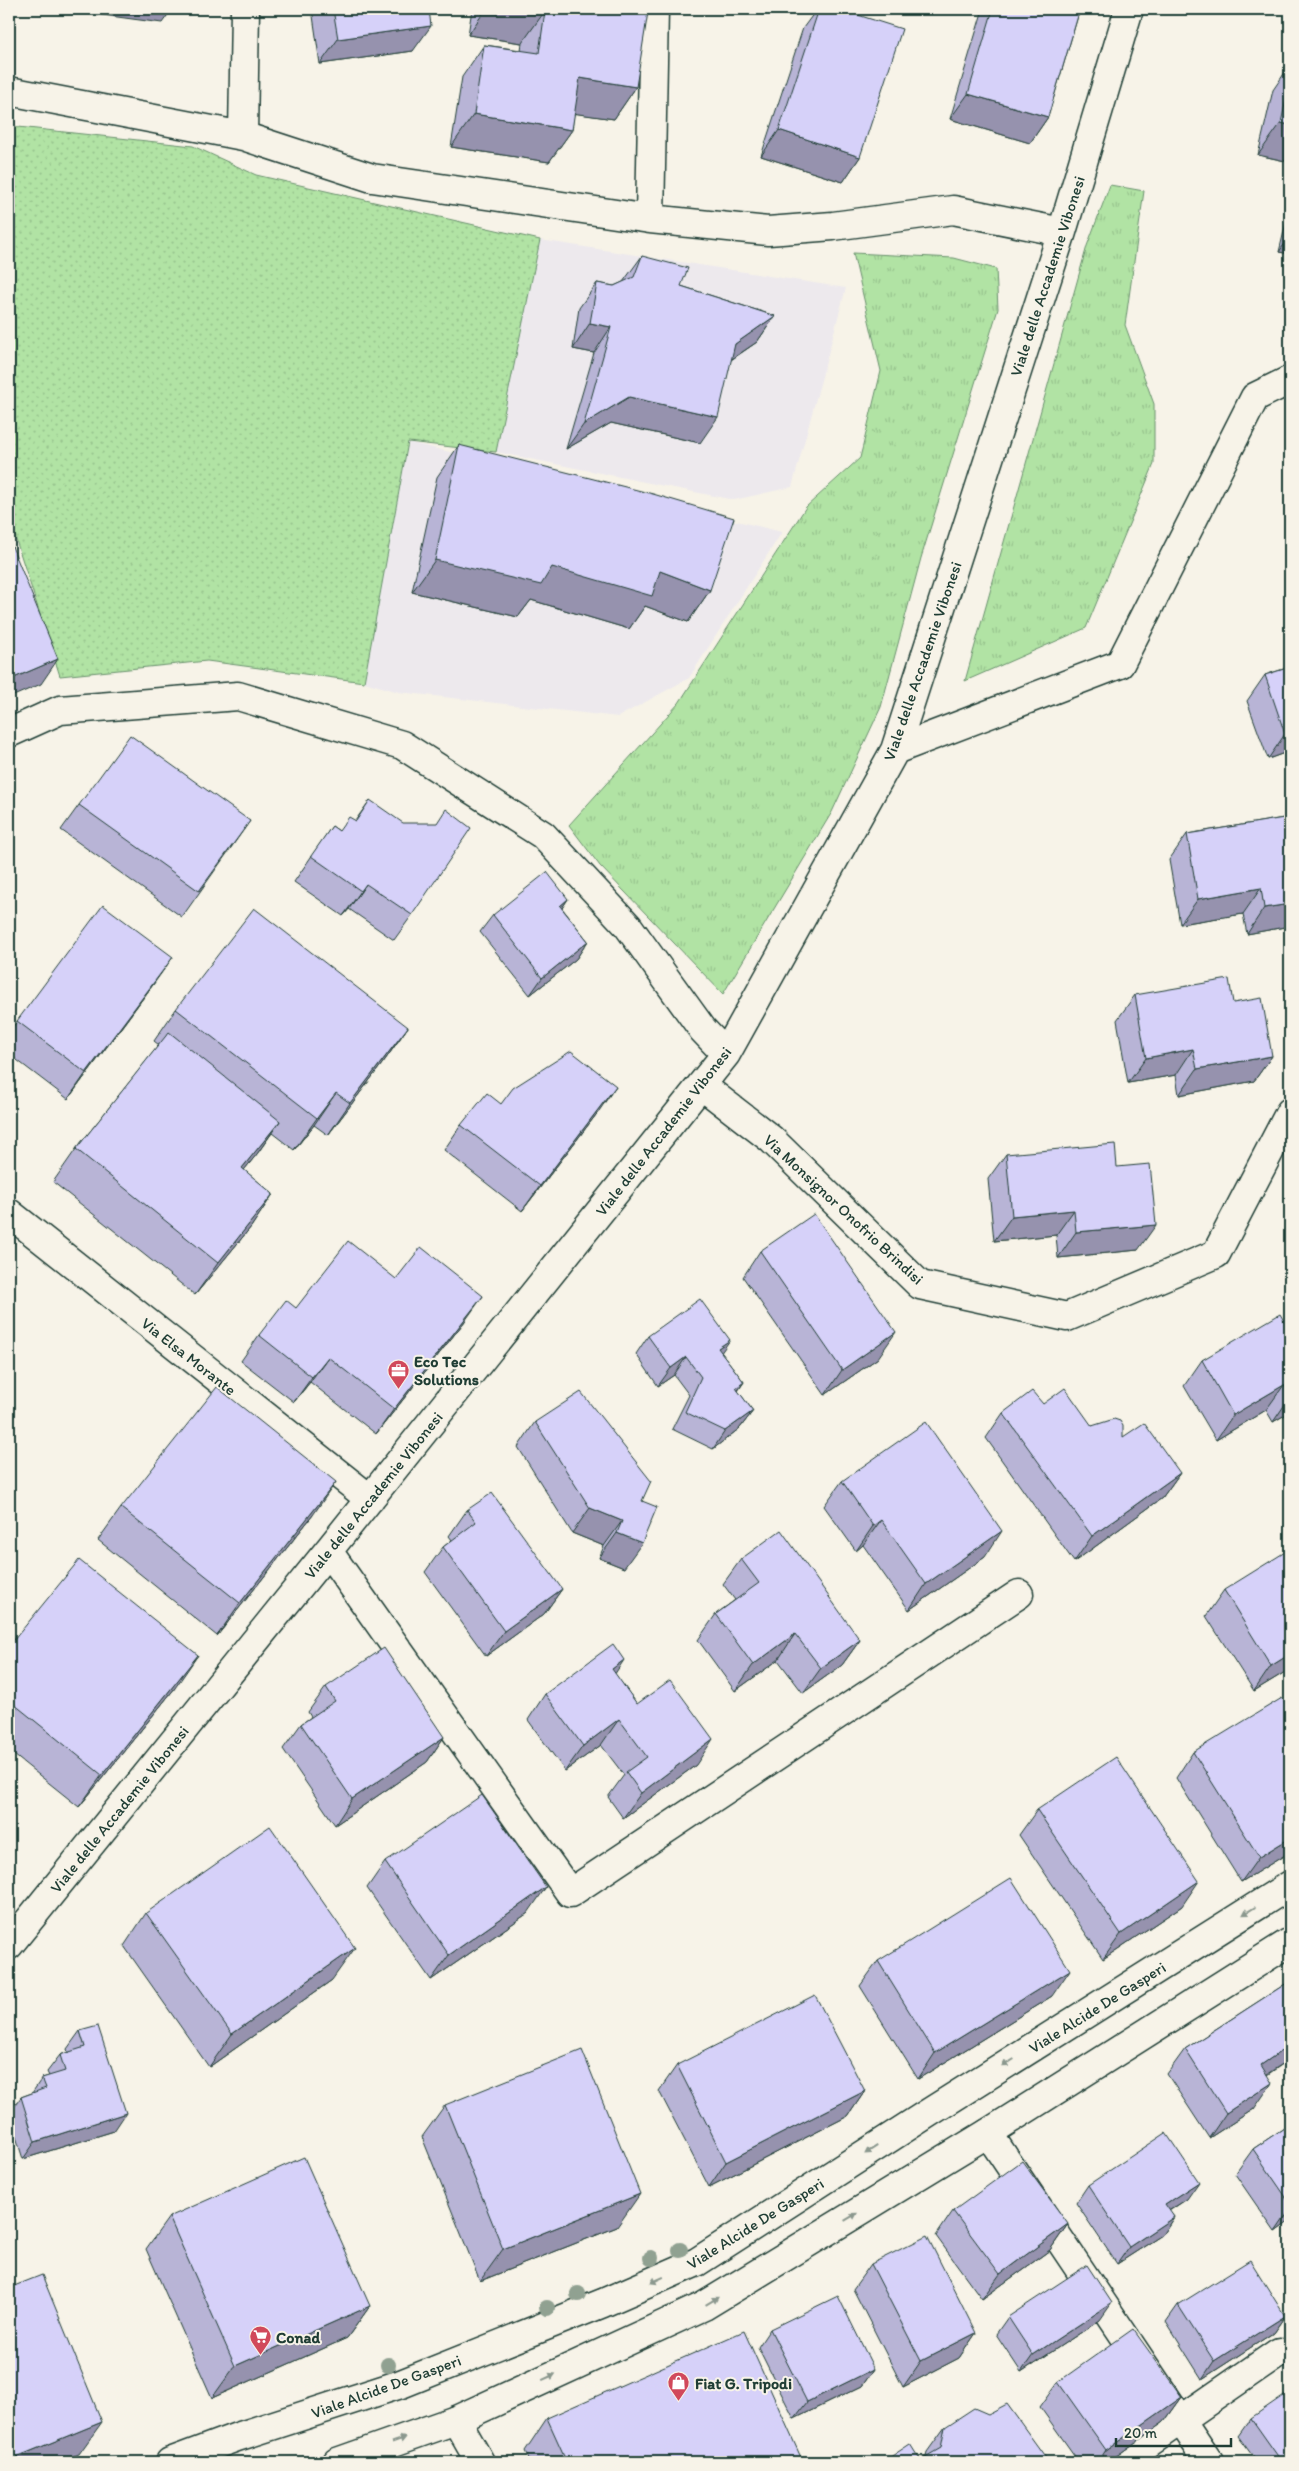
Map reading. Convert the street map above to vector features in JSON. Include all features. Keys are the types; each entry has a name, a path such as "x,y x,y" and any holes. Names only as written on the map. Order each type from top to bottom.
{"street":[{"path":"243,136 245,9"},
{"path":"650,219 654,9"},
{"name":"Viale delle Accademie Vibonesi","path":"9,1945 328,1552 726,1054 895,750 1062,232 1129,9"},
{"path":"9,91 243,136 372,178 650,219 768,231 833,226 953,210 1062,232"},
{"path":"895,750 1120,664 1255,397 1290,380"},
{"path":"9,732 60,710 238,696 402,744 543,834 628,926 703,1030 726,1054"},
{"name":"Via Monsignor Onofrio Brindisi","path":"701,1085 771,1139 920,1285 1067,1317 1216,1254 1290,1112"},
{"name":"Via Elsa Morante","path":"9,1213 370,1499"},
{"path":"328,1552 570,1892 1019,1594"},
{"name":"Viale Alcide De Gasperi","path":"170,2462 237,2437 401,2384 594,2307 697,2262 930,2112 1290,1885"},
{"path":"337,2462 456,2420 704,2306 988,2133 1290,1942"},
{"path":"988,2133 1209,2462"},
{"path":"1120,2462 1279,2352"},
{"path":"456,2420 480,2462"}],"shaded area":[{"path":"540,240 846,288 792,487 734,500 496,452"},
{"path":"408,442 782,532 689,678 618,717 399,692 364,682"}],"green space":[{"path":"9,126 193,146 256,175 540,240 496,452 408,442 364,682 207,661 60,676 13,531 9,532"},
{"path":"1110,185 1144,191 1125,325 1154,404 1154,464 1086,628 965,681 1087,246"},
{"path":"853,253 954,258 996,269 998,309 921,558 881,707 832,812 723,994 600,866 569,825 679,703 806,507 860,458 881,371"}],"building":[{"path":"333,9 429,9 431,26 338,39"},
{"path":"530,9 625,9 648,12 636,87 580,78 572,130 474,114 484,45 539,53 545,11"},
{"path":"819,9 839,9 902,29 860,157 779,130"},
{"path":"993,9 1080,9 1048,117 968,94"},
{"path":"1290,81 1290,125 1281,123"},
{"path":"642,256 688,268 681,286 775,316 735,344 718,417 629,397 584,424 611,327 590,323 597,283 614,286 634,277"},
{"path":"459,445 653,494 734,518 710,590 660,571 652,596 552,567 541,585 435,560"},
{"path":"9,539 58,659 9,680"},
{"path":"1290,667 1290,732 1285,734 1265,675"},
{"path":"130,735 250,821 199,891 79,805"},
{"path":"370,800 403,823 437,823 446,809 471,828 412,915 366,884 361,891 311,856 332,826 339,831 349,817 356,821"},
{"path":"1290,817 1290,904 1264,908 1261,888 1198,899 1187,834"},
{"path":"547,872 568,899 560,906 588,941 542,978 493,915"},
{"path":"103,905 173,957 86,1073 17,1021"},
{"path":"254,908 408,1027 350,1103 336,1093 317,1118 176,1009"},
{"path":"1229,979 1233,1003 1262,998 1272,1056 1197,1069 1193,1049 1146,1058 1135,995"},
{"path":"169,1032 280,1121 242,1168 273,1194 218,1263 76,1149"},
{"path":"571,1051 616,1086 540,1186 461,1125 487,1093 501,1104 513,1088"},
{"path":"1115,1144 1117,1167 1150,1164 1156,1225 1076,1232 1074,1210 1012,1216 1006,1154"},
{"path":"814,1214 896,1332 842,1370 760,1251"},
{"path":"348,1241 396,1279 421,1247 483,1296 394,1409 328,1357 312,1377 259,1335 286,1300 296,1308"},
{"path":"700,1299 730,1340 718,1348 744,1382 736,1388 753,1411 725,1431 685,1412 701,1377 686,1357 671,1368 648,1336"},
{"path":"9,1306 13,1309 9,1315"},
{"path":"1280,1314 1287,1326 1290,1324 1290,1396 1284,1385 1233,1415 1202,1360"},
{"path":"217,1387 336,1482 240,1603 121,1508"},
{"path":"1065,1388 1092,1426 1114,1419 1120,1421 1123,1426 1123,1437 1144,1423 1180,1473 1092,1536 1003,1413 1032,1391 1043,1404"},
{"path":"581,1392 651,1481 642,1501 657,1507 642,1543 617,1533 622,1521 590,1508 535,1422"},
{"path":"926,1422 1002,1531 926,1584 881,1520 873,1526 842,1481"},
{"path":"492,1493 562,1589 504,1631 443,1547 476,1522 467,1510"},
{"path":"781,1530 860,1640 821,1668 795,1634 753,1665 716,1614 759,1583 741,1559"},
{"path":"1290,1549 1290,1654 1271,1666 1224,1590"},
{"path":"79,1560 198,1655 102,1775 9,1700 9,1646"},
{"path":"613,1644 624,1660 612,1669 637,1704 670,1680 713,1739 641,1793 626,1772 647,1757 619,1719 583,1746 545,1694"},
{"path":"384,1648 444,1737 352,1799 301,1724 335,1701 326,1687"},
{"path":"1282,1698 1290,1711 1290,1838 1259,1857 1193,1752"},
{"path":"1116,1757 1199,1881 1121,1934 1037,1810"},
{"path":"482,1795 546,1887 449,1955 385,1862"},
{"path":"270,1826 355,1948 232,2034 146,1913"},
{"path":"1011,1878 1070,1970 935,2053 878,1961"},
{"path":"1290,1981 1290,2045 1261,2065 1272,2083 1226,2113 1185,2049"},
{"path":"815,1995 865,2091 726,2162 677,2065"},
{"path":"98,2026 126,2113 35,2142 21,2097 46,2088 42,2078 65,2071 60,2055 85,2047 80,2031"},
{"path":"582,2050 640,2194 503,2249 445,2105"},
{"path":"1290,2124 1290,2203 1253,2149"},
{"path":"1166,2133 1199,2182 1165,2204 1174,2217 1129,2247 1088,2185"},
{"path":"304,2157 370,2306 235,2366 169,2217"},
{"path":"1022,2161 1068,2224 1000,2274 953,2211"},
{"path":"927,2236 976,2333 921,2361 871,2264"},
{"path":"1250,2260 1285,2316 1214,2361 1178,2305"},
{"path":"1087,2265 1112,2303 1033,2355 1008,2317"},
{"path":"42,2275 102,2422 9,2460 9,2288"},
{"path":"838,2296 874,2369 807,2402 770,2329"},
{"path":"1133,2329 1182,2397 1106,2450 1058,2382"},
{"path":"744,2331 803,2462 567,2462 547,2418"},
{"path":"1290,2391 1290,2462 1282,2462 1251,2418"},
{"path":"1007,2404 1049,2462 883,2462 910,2444 920,2460 941,2448 945,2427 974,2408 988,2414"}],"place":[{"name":"Eco Tec Solutions","path":"398,1389"},
{"name":"Conad","path":"260,2356"},
{"name":"Fiat G. Tripodi","path":"679,2402"}]}
